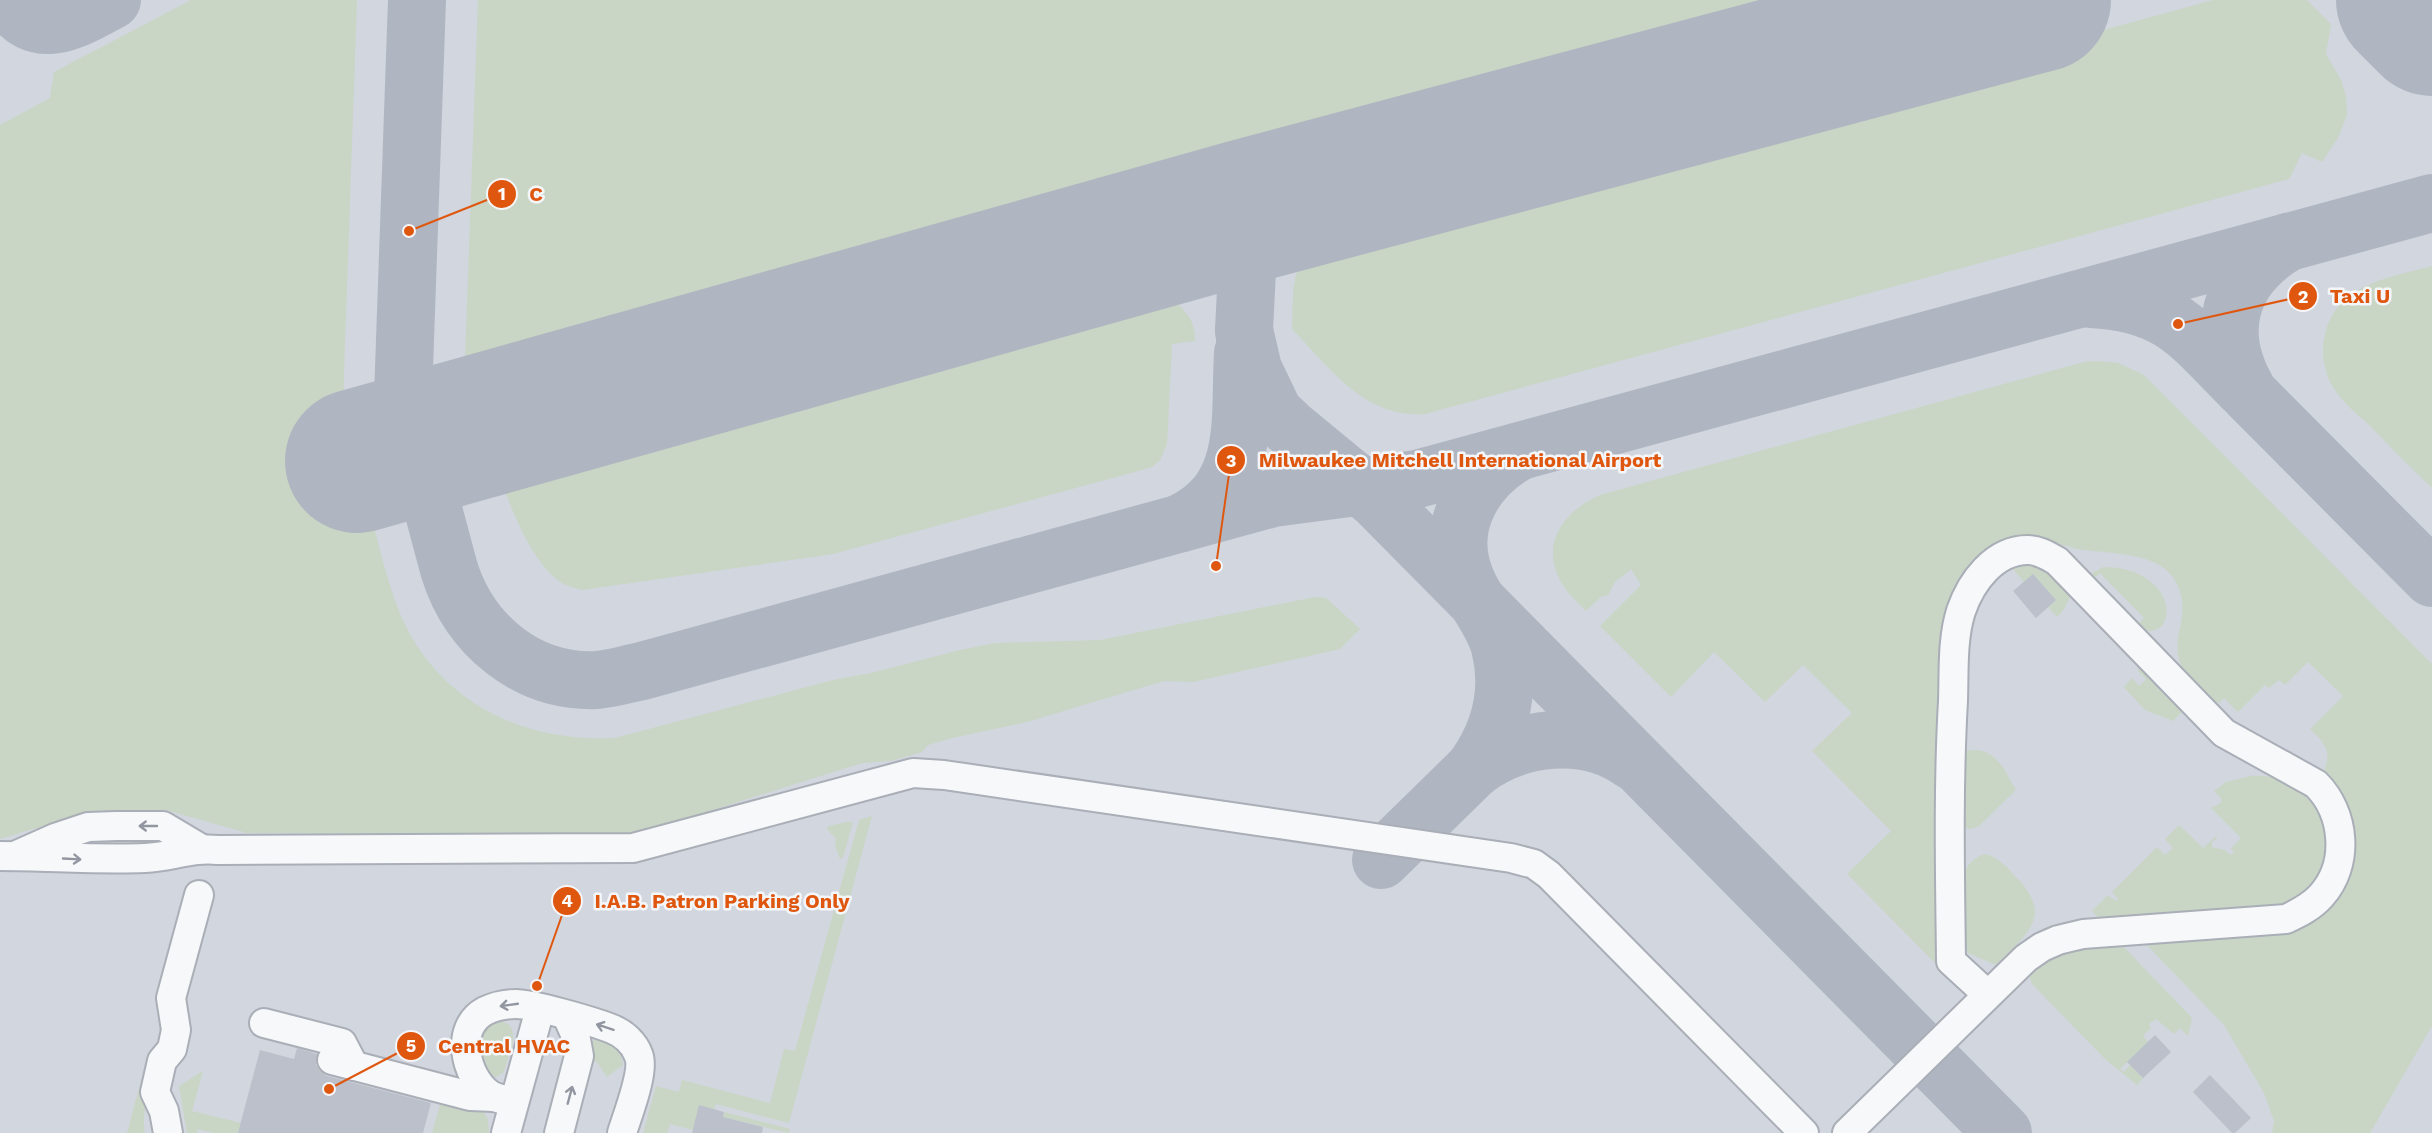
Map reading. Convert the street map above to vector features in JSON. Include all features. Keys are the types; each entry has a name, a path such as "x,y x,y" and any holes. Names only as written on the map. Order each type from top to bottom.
{"lane":[{"path":"1847,1133 2026,957 2042,946 2058,940 2107,931 2286,919 2303,911 2323,894 2336,869 2341,845 2336,814 2327,794 2316,784 2224,733 2058,561 2042,553 2029,550 2014,552 2000,558 1977,578 1961,613 1956,637 1950,753 1951,961 1988,994"},
{"path":"7,856 87,860 165,858 200,848 218,850 633,848 913,773 1511,858 1534,864 1549,875 1804,1133"},
{"path":"166,1122 155,1092 162,1061 172,1049 176,1030 171,998 199,895"},
{"path":"504,1100 479,1084 469,1064 467,1042 471,1027 480,1015 493,1008 513,1003 567,1016 613,1029 629,1041 639,1054 640,1068 622,1133"},
{"path":"506,1133 504,1100 540,1009"},
{"path":"559,1133 579,1056 575,1034 567,1016"},
{"path":"264,1023 342,1043 343,1063 470,1096 504,1100"}],"shaded area":[{"path":"0,0 2432,0 2432,1133 0,1133"}],"green space":[{"path":"191,0 357,0 344,373 345,419 384,564 401,616 417,646 438,672 461,694 488,711 517,724 548,733 581,738 615,738 833,680 995,643 1100,640 1315,597 1326,598 1360,629 1340,649 1193,682 1164,681 1027,722 928,745 922,752 891,761 862,763 665,825 631,833 580,835 247,833 166,810 90,812 0,839 0,125 50,98 54,72"},
{"path":"478,0 1842,0 509,367 492,368 476,366 465,361"},
{"path":"2213,0 2307,0 2331,24 2326,54 2342,82 2347,115 2338,138 2322,162 2302,153 2289,179 1425,414 1403,413 1384,408 1366,399 1335,375 1292,329 1293,295 1297,273 1301,263 1316,247"},
{"path":"2432,266 2432,488 2338,395 2328,378 2323,351 2324,337 2334,312 2354,293 2392,276"},
{"path":"1144,293 1164,297 1180,306 1192,322 1195,341 1172,344 1167,444 1160,460 1152,467 1142,470 833,554 582,590 564,584 552,576 542,564 523,534 498,471"},
{"path":"2084,362 2118,363 2144,375 2432,664 2432,1026 2370,1133 2272,1133 2274,1121 2264,1093 2224,1025 2141,939 2288,929 2353,830 2344,800 2324,770 2327,764 2325,747 2310,729 2343,696 2308,662 2285,685 2279,680 2269,688 2265,685 2238,712 2224,698 2219,703 2205,697 2183,670 2178,644 2182,609 2181,596 2176,582 2158,564 2131,555 2059,545 1975,568 1943,971 1847,874 1891,831 1812,751 1852,713 1803,665 1765,702 1714,652 1671,697 1600,626 1641,585 1631,569 1615,582 1608,595 1601,597 1586,611 1566,590 1555,567 1554,541 1559,530 1576,510 1600,495"},
{"path":"2022,564 2042,565 2072,594 2057,617 2048,607 2056,600 2033,574 2024,582 2012,568"},
{"path":"2103,567 2128,570 2147,579 2159,591 2166,604 2166,616 2162,626 2153,631 2139,629 2139,623 2144,618 2100,573 2093,579 2089,575"},
{"path":"2140,663 2180,702 2182,712 2173,721 2145,710 2124,687 2132,678 2139,686 2146,679 2138,671"},
{"path":"1961,751 1983,751 1995,758 2016,790 1978,827 1970,829 1960,826"},
{"path":"2251,776 2269,777 2282,781 2304,794 2317,809 2325,825 2327,842 2325,860 2318,877 2306,892 2289,905 2273,909 2103,922 2092,911 2108,895 2116,901 2118,899 2112,892 2157,847 2165,855 2173,848 2165,839 2179,825 2203,848 2217,835 2212,842 2212,847 2225,850 2230,855 2234,852 2231,848 2241,838 2211,808 2221,803 2221,798 2214,791 2226,782"},
{"path":"872,816 789,1123 716,1104 714,1109 699,1106 693,1130 670,1124 667,1133 643,1133 656,1086 679,1092 682,1080 770,1103 784,1049 795,1051 859,820"},
{"path":"853,822 843,857 840,859 835,845 836,839 827,829 828,826"},
{"path":"1984,854 1993,856 2026,889 2033,901 2035,913 2027,933 1996,965 1968,953 1963,925 1964,874 1972,862"},
{"path":"2118,941 2192,1018 2188,1036 2180,1028 2174,1034 2156,1019 2149,1024 2151,1028 2143,1036 2148,1042 2120,1069 2124,1072 2130,1065 2143,1078 2137,1085 2106,1060 2032,984 2029,975 2050,958 2070,949"},
{"path":"498,1021 506,1023 511,1028 513,1041 504,1072 496,1077 483,1067 480,1050 485,1032 490,1025"},
{"path":"596,1038 618,1050 622,1059 623,1065 607,1077 597,1062 592,1061 589,1045"},
{"path":"148,1055 150,1075 144,1113 145,1133 127,1133"},
{"path":"203,1071 192,1111 241,1123 238,1133 213,1133 198,1129 197,1133 187,1133 179,1086"},
{"path":"441,1101 482,1110 488,1119 489,1133 432,1133"},
{"path":"724,1112 790,1129 789,1133 723,1117"}],"building":[{"path":"2033,574 2056,600 2036,618 2013,591"},
{"path":"2155,1035 2171,1052 2143,1078 2127,1062"},
{"path":"297,1048 317,1054 316,1065 327,1076 431,1103 423,1133 238,1133 260,1050 294,1059"},
{"path":"2210,1075 2251,1118 2235,1133 2232,1133 2193,1092"},
{"path":"699,1105 724,1112 723,1117 763,1127 762,1133 692,1133"}],"taxiway":[{"path":"9,0 20,14 32,22 44,25 72,20 112,0"},
{"path":"417,0 403,397 449,569 458,593 486,633 504,650 524,663 547,673 571,679 597,680 642,671 1273,498 1417,479 2432,203"},
{"path":"2401,0 2432,31"},
{"path":"1249,370 1244,330 1250,210"},
{"path":"2288,242 2267,256 2239,290 2232,310 2230,330 2232,351 2239,373 2250,395 2432,578"},
{"path":"2091,299 2142,307 2161,315 2194,338 2244,389"},
{"path":"1244,330 1253,369 1274,413 1377,500 2003,1133"},
{"path":"1181,523 1204,509 1220,491 1231,472 1240,427 1243,353"},
{"path":"1381,860 1474,769 1497,726 1504,680 1500,647 1494,630 1467,582 1460,562 1458,543 1466,506 1476,490 1488,475 1520,451"},
{"path":"1474,769 1511,749 1553,740 1574,740 1594,744 1614,750 1632,761"}],"runway":[{"path":"357,461 1250,210 2039,0"},
{"path":"2408,0 2432,24"}],"place":[{"name":"C","path":"409,231"},
{"name":"Taxi U","path":"2178,324"},
{"name":"Milwaukee Mitchell International Airport","path":"1216,566"},
{"name":"I.A.B. Patron Parking Only","path":"537,986"},
{"name":"Central HVAC","path":"329,1089"}]}
